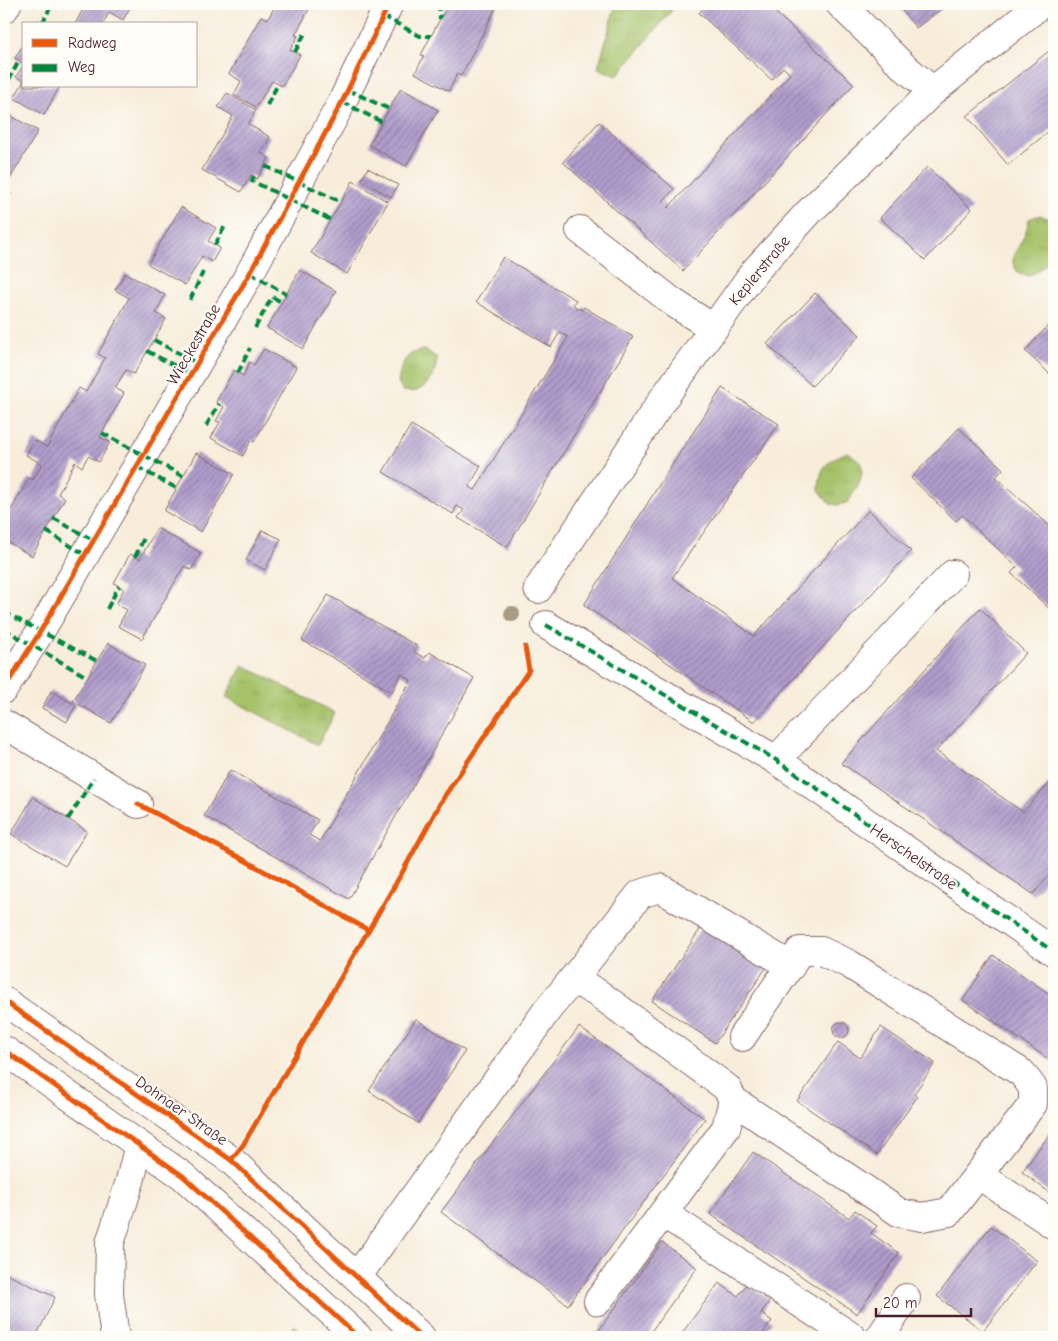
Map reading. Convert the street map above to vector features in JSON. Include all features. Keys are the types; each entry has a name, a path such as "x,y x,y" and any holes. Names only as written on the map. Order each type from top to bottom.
{"street":[{"path":"4,9 7,4"},
{"name":"Wieckestraße","path":"4,689 40,632 250,273 342,102 389,4"},
{"path":"840,4 902,65 933,91"},
{"name":"Keplerstraße","path":"538,589 663,399 754,272 809,212 933,91 1042,4"},
{"path":"580,230 674,303 713,328"},
{"path":"776,760 953,574"},
{"name":"Herschelstraße","path":"546,625 776,760 1054,952"},
{"path":"4,724 138,804"},
{"path":"356,1277 548,1009 640,894 660,888 792,966"},
{"path":"573,979 599,994 727,1088 733,1100 900,1213 922,1217 949,1212 1044,1091 1022,1073 849,964 821,951 800,951 792,966 742,1036"},
{"name":"Dohnaer Straße","path":"4,1001 231,1160 421,1337"},
{"path":"4,1050 183,1176 358,1337"},
{"path":"598,1302 726,1128 733,1100"},
{"path":"115,1337 109,1294 110,1243 130,1181 139,1144"},
{"path":"978,1174 1054,1225"},
{"path":"663,1213 852,1337"},
{"path":"880,1337 906,1298"}],"green space":[{"path":"616,4 655,4 672,10 617,76 598,68"},
{"path":"1040,215 1054,221 1054,247 1052,253 1044,265 1029,276 1019,274 1013,263 1014,256 1024,236 1029,219"},
{"path":"426,350 437,358 436,368 431,378 421,389 403,391 398,382 405,360 413,353"},
{"path":"847,452 860,462 862,467 861,478 848,502 839,505 830,504 819,490 821,475 829,462"},
{"path":"243,665 335,713 318,745 226,697"},
{"path":"294,1325 307,1337 288,1337"}],"building":[{"path":"86,4 132,4 123,20 109,12 104,22 76,22"},
{"path":"276,4 312,4 295,35 298,36 290,50 300,55 282,86 272,81 256,107 234,95 241,81 229,74 261,16 268,19"},
{"path":"448,4 498,4 461,76 457,74 449,91 415,73 424,56 421,55"},
{"path":"707,4 766,4 854,84 683,271 563,162 599,122 674,189 662,202 668,208 790,74 783,67 772,80 699,13"},
{"path":"897,4 948,4 916,28"},
{"path":"22,46 22,63 15,58"},
{"path":"1054,47 1054,127 1008,165 967,116"},
{"path":"22,67 22,80 16,77"},
{"path":"22,84 22,88 59,88 44,115 14,98"},
{"path":"401,88 438,110 406,166 369,145"},
{"path":"227,93 256,110 248,124 270,137 261,153 269,158 257,179 251,175 241,192 202,170 233,116 218,107"},
{"path":"4,112 38,131 4,189"},
{"path":"927,167 972,209 925,260 880,218"},
{"path":"368,168 398,185 391,197 361,180"},
{"path":"353,181 388,202 347,274 311,253"},
{"path":"4,189 11,193 4,206"},
{"path":"181,207 216,228 208,241 220,248 212,262 202,256 185,285 148,264"},
{"path":"503,257 576,300 573,304 577,308 582,310 584,307 633,337 507,547 458,518 464,510 457,506 453,514 383,472 411,425 481,466 469,487 475,490 568,337 560,332 551,347 476,302"},
{"path":"300,270 336,291 303,349 267,328"},
{"path":"125,273 165,295 156,313 166,319 134,374 126,370 115,388 124,393 100,437 110,442 99,462 88,456 82,467 75,462 58,494 65,498 32,556 4,540 4,523 29,478 33,480 42,464 26,455 34,440 47,447 79,388 86,392 105,358 98,354 129,298 115,290"},
{"path":"815,293 860,335 812,386 767,344"},
{"path":"1054,319 1054,378 1025,351"},
{"path":"264,349 296,367 254,442 251,440 243,456 211,438 220,422 216,421 224,407 216,402 234,370 243,376 250,362 254,365"},
{"path":"722,388 779,424 672,578 754,636 869,510 911,551 754,722 584,605"},
{"path":"959,428 1003,469 996,477 1052,528 1054,526 1054,613 1011,573 1017,567 962,515 956,521 911,478"},
{"path":"196,453 234,474 201,532 164,511"},
{"path":"157,528 201,553 191,570 184,566 142,639 118,626 127,610 116,604 124,589 114,583 130,554 140,559"},
{"path":"262,530 281,539 265,570 246,560"},
{"path":"328,595 417,646 414,652 425,658 429,652 474,678 349,899 204,816 230,770 318,820 309,835 320,841 411,680 401,674 392,692 302,640"},
{"path":"980,608 1026,653 936,751 1023,812 1054,778 1054,871 1033,894 841,763"},
{"path":"108,643 145,665 111,723 73,701"},
{"path":"51,691 76,705 67,722 42,708"},
{"path":"33,797 87,831 65,866 11,834"},
{"path":"703,925 766,968 715,1043 652,1001"},
{"path":"993,955 1054,997 1054,1063 963,1000"},
{"path":"416,1019 465,1051 418,1123 369,1091"},
{"path":"838,1022 844,1022 849,1027 847,1036 838,1038 833,1033 833,1027"},
{"path":"579,1027 705,1119 568,1305 441,1212"},
{"path":"881,1027 935,1063 914,1094 917,1097 877,1155 797,1101 838,1042 860,1058"},
{"path":"1054,1128 1054,1196 1022,1172"},
{"path":"753,1152 849,1218 855,1210 877,1226 871,1233 899,1253 857,1314 710,1214"},
{"path":"991,1226 1037,1261 983,1331 937,1296"},
{"path":"662,1242 697,1268 647,1337 594,1337"},
{"path":"4,1273 55,1297 36,1337 4,1337"},
{"path":"719,1283 738,1296 747,1284 770,1300 761,1313 772,1321 760,1337 679,1337"}],"marked path":[{"path":"368,4 385,13"},
{"path":"437,4 439,5 440,19"},
{"path":"43,22 50,8"},
{"path":"383,16 420,36 431,36"},
{"path":"295,52 305,33"},
{"path":"8,81 19,61"},
{"path":"267,105 278,84"},
{"path":"348,90 389,109"},
{"path":"342,102 382,122"},
{"path":"265,166 341,202"},
{"path":"254,176 252,181 331,220"},
{"path":"215,245 225,226"},
{"path":"190,300 203,272"},
{"path":"250,273 286,294"},
{"path":"255,328 272,297 282,302"},
{"path":"154,340 197,363"},
{"path":"238,373 250,348"},
{"path":"147,351 190,374"},
{"path":"206,426 219,404"},
{"path":"102,433 183,476"},
{"path":"137,467 176,488"},
{"path":"53,518 93,540"},
{"path":"46,531 84,554"},
{"path":"135,557 145,536"},
{"path":"107,609 119,586"},
{"path":"4,612 97,661"},
{"path":"546,625 776,760 1054,952"},
{"path":"4,629 87,677"},
{"path":"68,819 94,778"}],"cycle path":[{"path":"4,689 40,632 250,273 342,102 389,4"},
{"path":"231,1160 243,1145 403,871 442,800 529,670 525,647"},
{"path":"138,804 246,861 368,930"},
{"path":"4,1001 231,1160 421,1337"},
{"path":"4,1050 183,1176 358,1337"}]}
